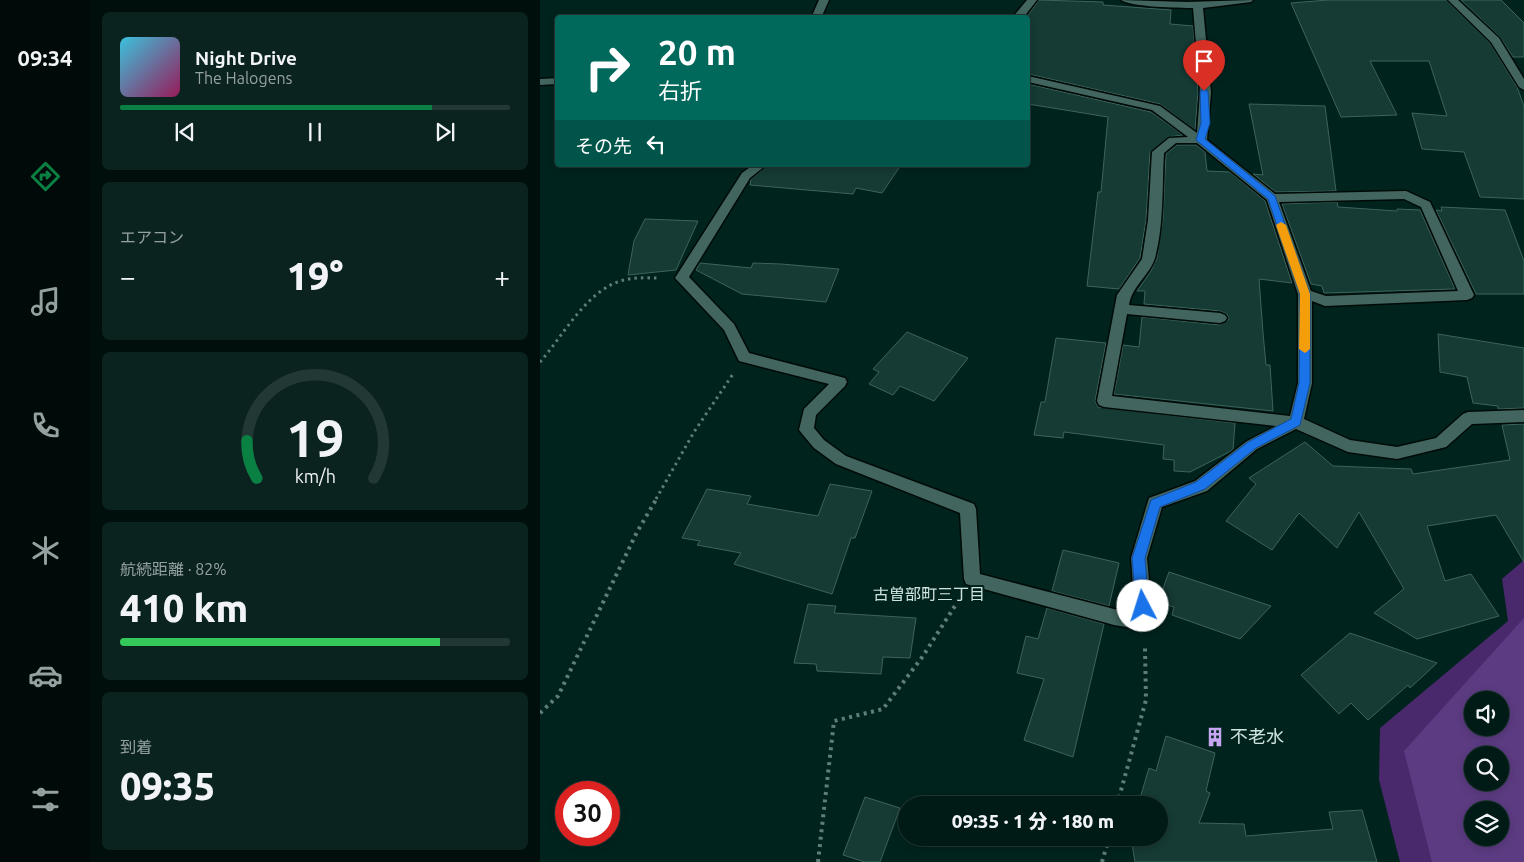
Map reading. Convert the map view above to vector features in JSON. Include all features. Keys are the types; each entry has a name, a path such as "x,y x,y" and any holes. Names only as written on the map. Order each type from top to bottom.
{"street":[{"path":"817,15 824,0"},
{"path":"1020,15 1032,0"},
{"path":"1126,0 1183,6 1225,4 1248,0"},
{"path":"1453,0 1495,40 1524,87"},
{"path":"1198,6 1203,46 1205,123 1200,140"},
{"path":"1030,79 1156,108 1200,140 1272,198 1305,294 1304,383 1296,422"},
{"path":"540,82 555,81"},
{"path":"1200,140 1173,140 1158,152 1154,220 1148,259 1124,295 1104,400 1296,422 1348,446 1397,453 1441,443 1468,418 1524,416"},
{"path":"757,167 746,176 682,278 729,327 744,357 840,382 809,413 806,430 819,444 841,460 968,508 972,579 1114,617 1144,622 1139,558 1155,503 1201,486 1252,445 1296,422"},
{"path":"1272,198 1406,195 1426,205 1467,296 1325,301 1305,294"},
{"path":"1122,310 1220,318"}],"path":[{"path":"540,362 555,346 587,304 614,284 635,279 682,278"},
{"path":"540,713 558,696 637,532 694,432 744,357"},
{"path":"818,862 834,721 883,708 923,656 972,579"},
{"path":"1119,796 1146,700 1144,622"},
{"path":"1102,862 1106,846"}],"shaded area":[{"path":"1524,560 1524,862 1400,862 1379,780 1380,728 1508,621 1502,579"},
{"path":"1524,618 1524,862 1432,862 1404,751"}],"building":[{"path":"1039,0 1103,2 1103,5 1171,10 1170,24 1193,26 1198,92 1195,130 1160,104 1030,74 1030,15 1028,15"},
{"path":"1328,0 1446,0 1490,43 1517,87 1524,106 1524,199 1480,197 1464,152 1422,149 1412,113 1447,116 1429,61 1370,61 1397,115 1341,117 1291,3"},
{"path":"1461,0 1501,0 1524,23 1524,57 1513,57 1500,37"},
{"path":"1030,84 1151,112 1183,135 1168,137 1150,152 1146,220 1140,258 1119,289 1087,286 1098,192 1101,192 1108,117 1030,104"},
{"path":"1249,104 1325,106 1336,191 1276,192 1253,174 1263,175"},
{"path":"1177,145 1196,145 1205,152 1207,171 1230,172 1265,201 1292,283 1259,279 1266,365 1270,365 1273,411 1114,394 1123,345 1139,347 1142,317 1220,325 1229,319 1227,314 1220,311 1144,304 1145,291 1137,291 1151,271 1157,258 1163,219 1166,154"},
{"path":"766,167 900,167 882,193 856,188 853,194 750,185 751,179"},
{"path":"1337,202 1338,207 1397,211 1397,209 1420,210 1455,289 1324,293 1322,286 1311,284 1282,204"},
{"path":"1441,207 1505,210 1524,261 1524,294 1476,294 1436,210 1442,211"},
{"path":"645,219 698,221 676,270 628,275 634,241"},
{"path":"700,263 751,268 753,263 839,269 826,302 742,294 696,270"},
{"path":"907,332 968,358 934,401 900,386 893,395 869,384 879,372 873,369"},
{"path":"1438,334 1524,348 1524,408 1498,409 1498,406 1473,403 1467,377 1440,372"},
{"path":"1056,338 1106,343 1095,401 1098,407 1235,423 1233,450 1190,472 1174,471 1174,460 1163,459 1164,445 1064,432 1063,438 1034,435 1041,402 1045,402"},
{"path":"1524,424 1524,562 1496,515 1427,526 1445,581 1471,574 1499,616 1417,639 1374,613 1404,589 1359,512 1337,548 1299,513 1272,550 1226,521 1256,484 1249,478 1305,442 1333,466 1411,469 1413,474 1510,460 1502,425"},
{"path":"830,484 872,491 855,538 851,538 832,594 734,564 741,553 697,545 700,541 682,538 707,489 751,496 747,504 818,516"},
{"path":"1063,550 1119,563 1109,606 1052,591"},
{"path":"1169,572 1271,606 1240,639 1172,615 1174,607 1158,602"},
{"path":"808,604 836,606 834,613 916,618 910,658 883,657 881,674 817,671 816,664 794,663"},
{"path":"1047,608 1104,624 1073,757 1024,740 1044,679 1017,673 1026,636 1038,639"},
{"path":"1350,633 1437,663 1410,688 1408,685 1368,720 1351,703 1339,714 1301,675"},
{"path":"1166,736 1215,753 1206,791 1210,793 1199,823 1244,824 1246,836 1333,829 1329,812 1362,810 1377,862 1135,862 1132,846 1168,846 1168,796 1141,796 1149,768 1156,771"},
{"path":"865,797 898,807 898,813 880,862 865,862 843,855"}],"slow traffic":[{"path":"1281,225 1305,294 1305,349"}],"place":[{"name":"不老水","path":"1215,737"}],"district":[{"name":"古曽部町三丁目","path":"929,594"}],"route":[{"path":"1143,606 1139,558 1155,503 1201,486 1252,445 1296,422 1304,383 1305,294 1272,198 1200,140 1205,123 1204,91"}]}
